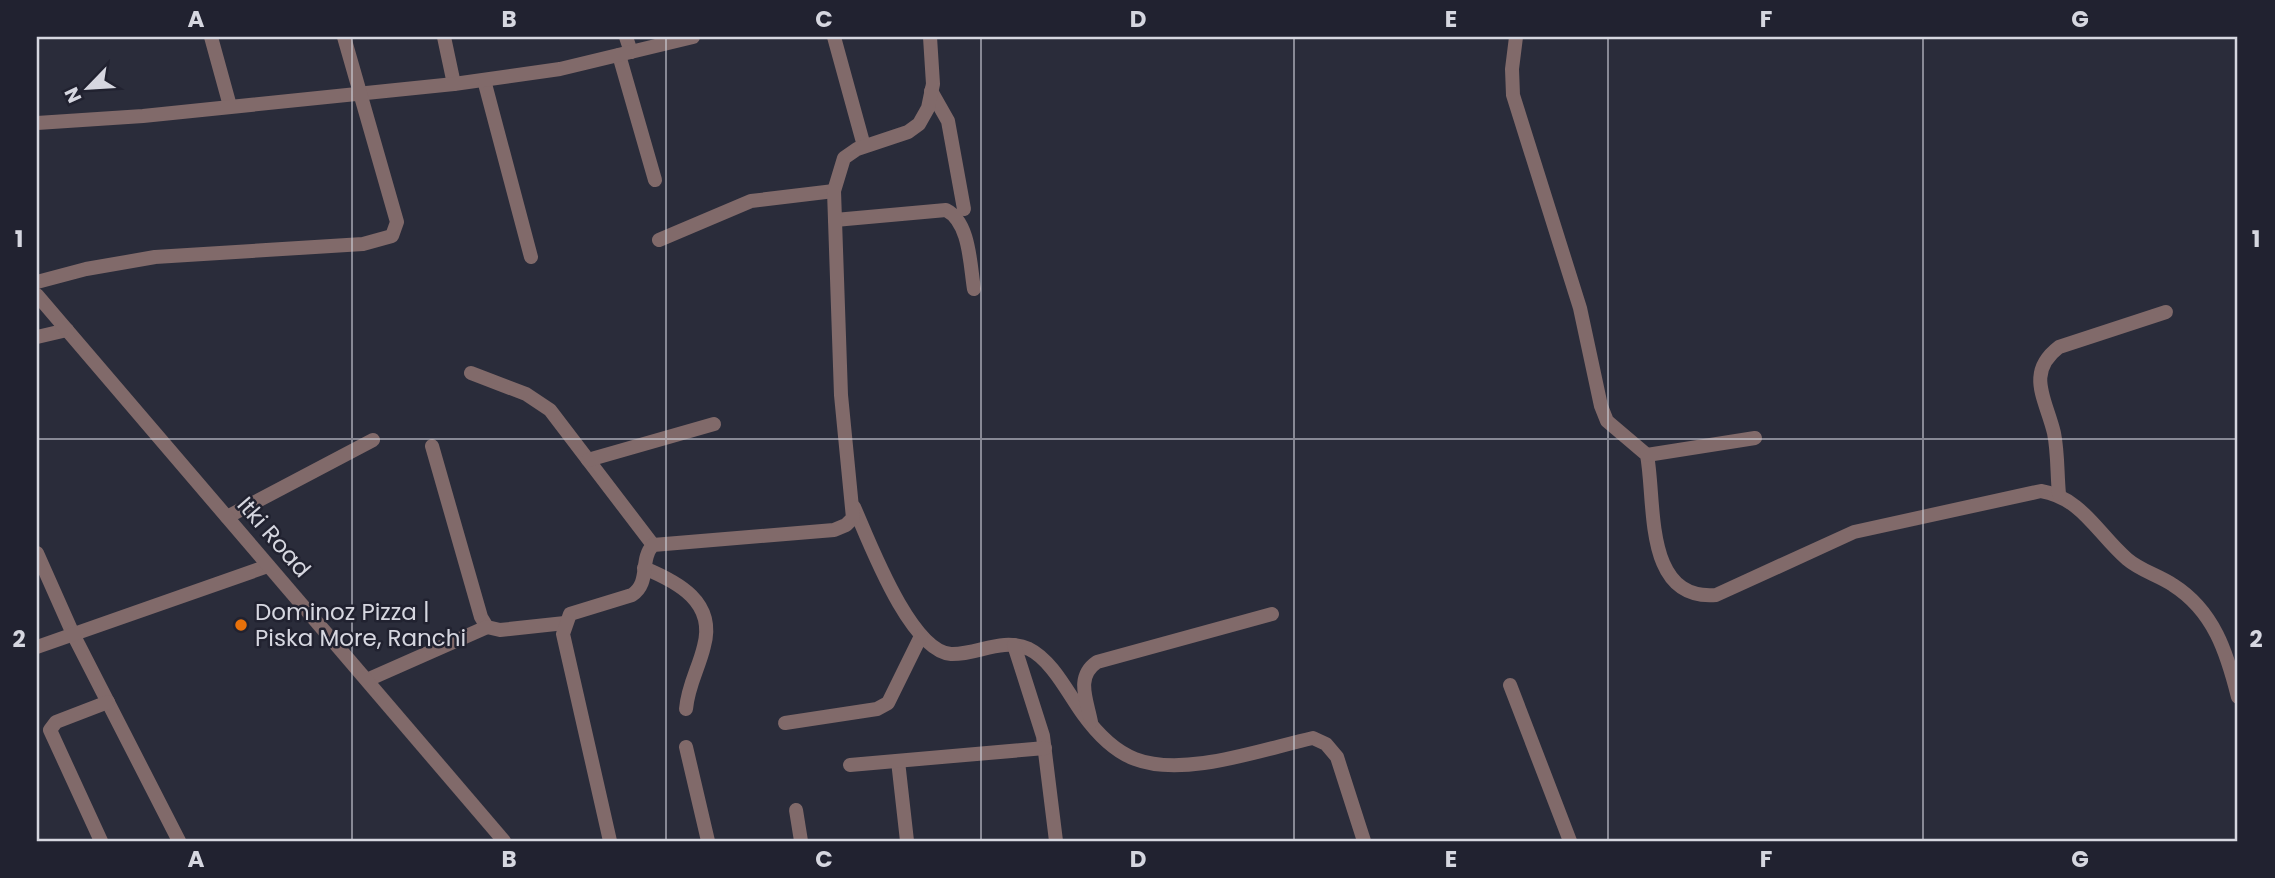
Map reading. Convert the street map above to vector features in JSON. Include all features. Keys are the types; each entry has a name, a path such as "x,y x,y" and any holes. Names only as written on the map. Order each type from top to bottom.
{"street":[{"path":"211,37 230,106"},
{"path":"37,282 86,269 155,257 363,244 392,236 397,222 344,37"},
{"path":"444,37 454,84"},
{"path":"626,37 625,53 655,180"},
{"path":"37,123 454,84 560,69 693,37"},
{"path":"834,37 864,146"},
{"path":"610,841 563,634 565,623 570,614 632,595 644,582 647,552 653,545 834,530 846,526 853,518 841,395 835,191 844,158 864,146 908,132 919,124 928,108 931,91 930,37"},
{"path":"1516,37 1512,69 1513,94 1580,308 1601,406 1608,421 1647,455 1658,551 1667,572 1680,588 1697,596 1732,589 1854,532 2041,491 2059,494 2071,501 2127,559 2189,595 2220,636 2238,697"},
{"path":"484,80 531,257"},
{"path":"931,91 948,121 964,209"},
{"path":"659,240 751,201 835,191"},
{"path":"835,220 946,210 956,215 962,225 974,289"},
{"name":"Itki Road","path":"37,295 504,841"},
{"path":"2059,494 2054,435 2039,384 2047,356 2059,347 2166,312"},
{"path":"37,337 67,330"},
{"path":"471,373 542,403 653,545"},
{"path":"588,460 714,424"},
{"path":"1647,455 1755,438"},
{"path":"227,517 373,440"},
{"path":"432,446 481,618 487,627"},
{"path":"854,507 888,582 921,636 935,649 949,654 996,645 1014,645 1031,650 1045,662 1093,727 1125,754 1157,765 1226,758 1313,738 1326,744 1337,757 1364,841"},
{"path":"37,552 73,634 179,841"},
{"path":"37,647 268,566"},
{"path":"644,568 675,581 701,606 706,622 704,647 690,680 686,709"},
{"path":"1093,727 1083,680 1087,670 1097,663 1272,614"},
{"path":"367,680 487,627 500,630 565,623"},
{"path":"785,723 877,709 888,703 921,636"},
{"path":"1014,645 1045,748 1056,841"},
{"path":"1510,685 1570,841"},
{"path":"101,841 50,730 56,722 108,702"},
{"path":"686,747 708,841"},
{"path":"850,765 1045,748"},
{"path":"898,761 907,841"},
{"path":"796,810 801,841"}],"place":[{"name":"Dominoz Pizza | Piska More, Ranchi","path":"241,625"}]}
